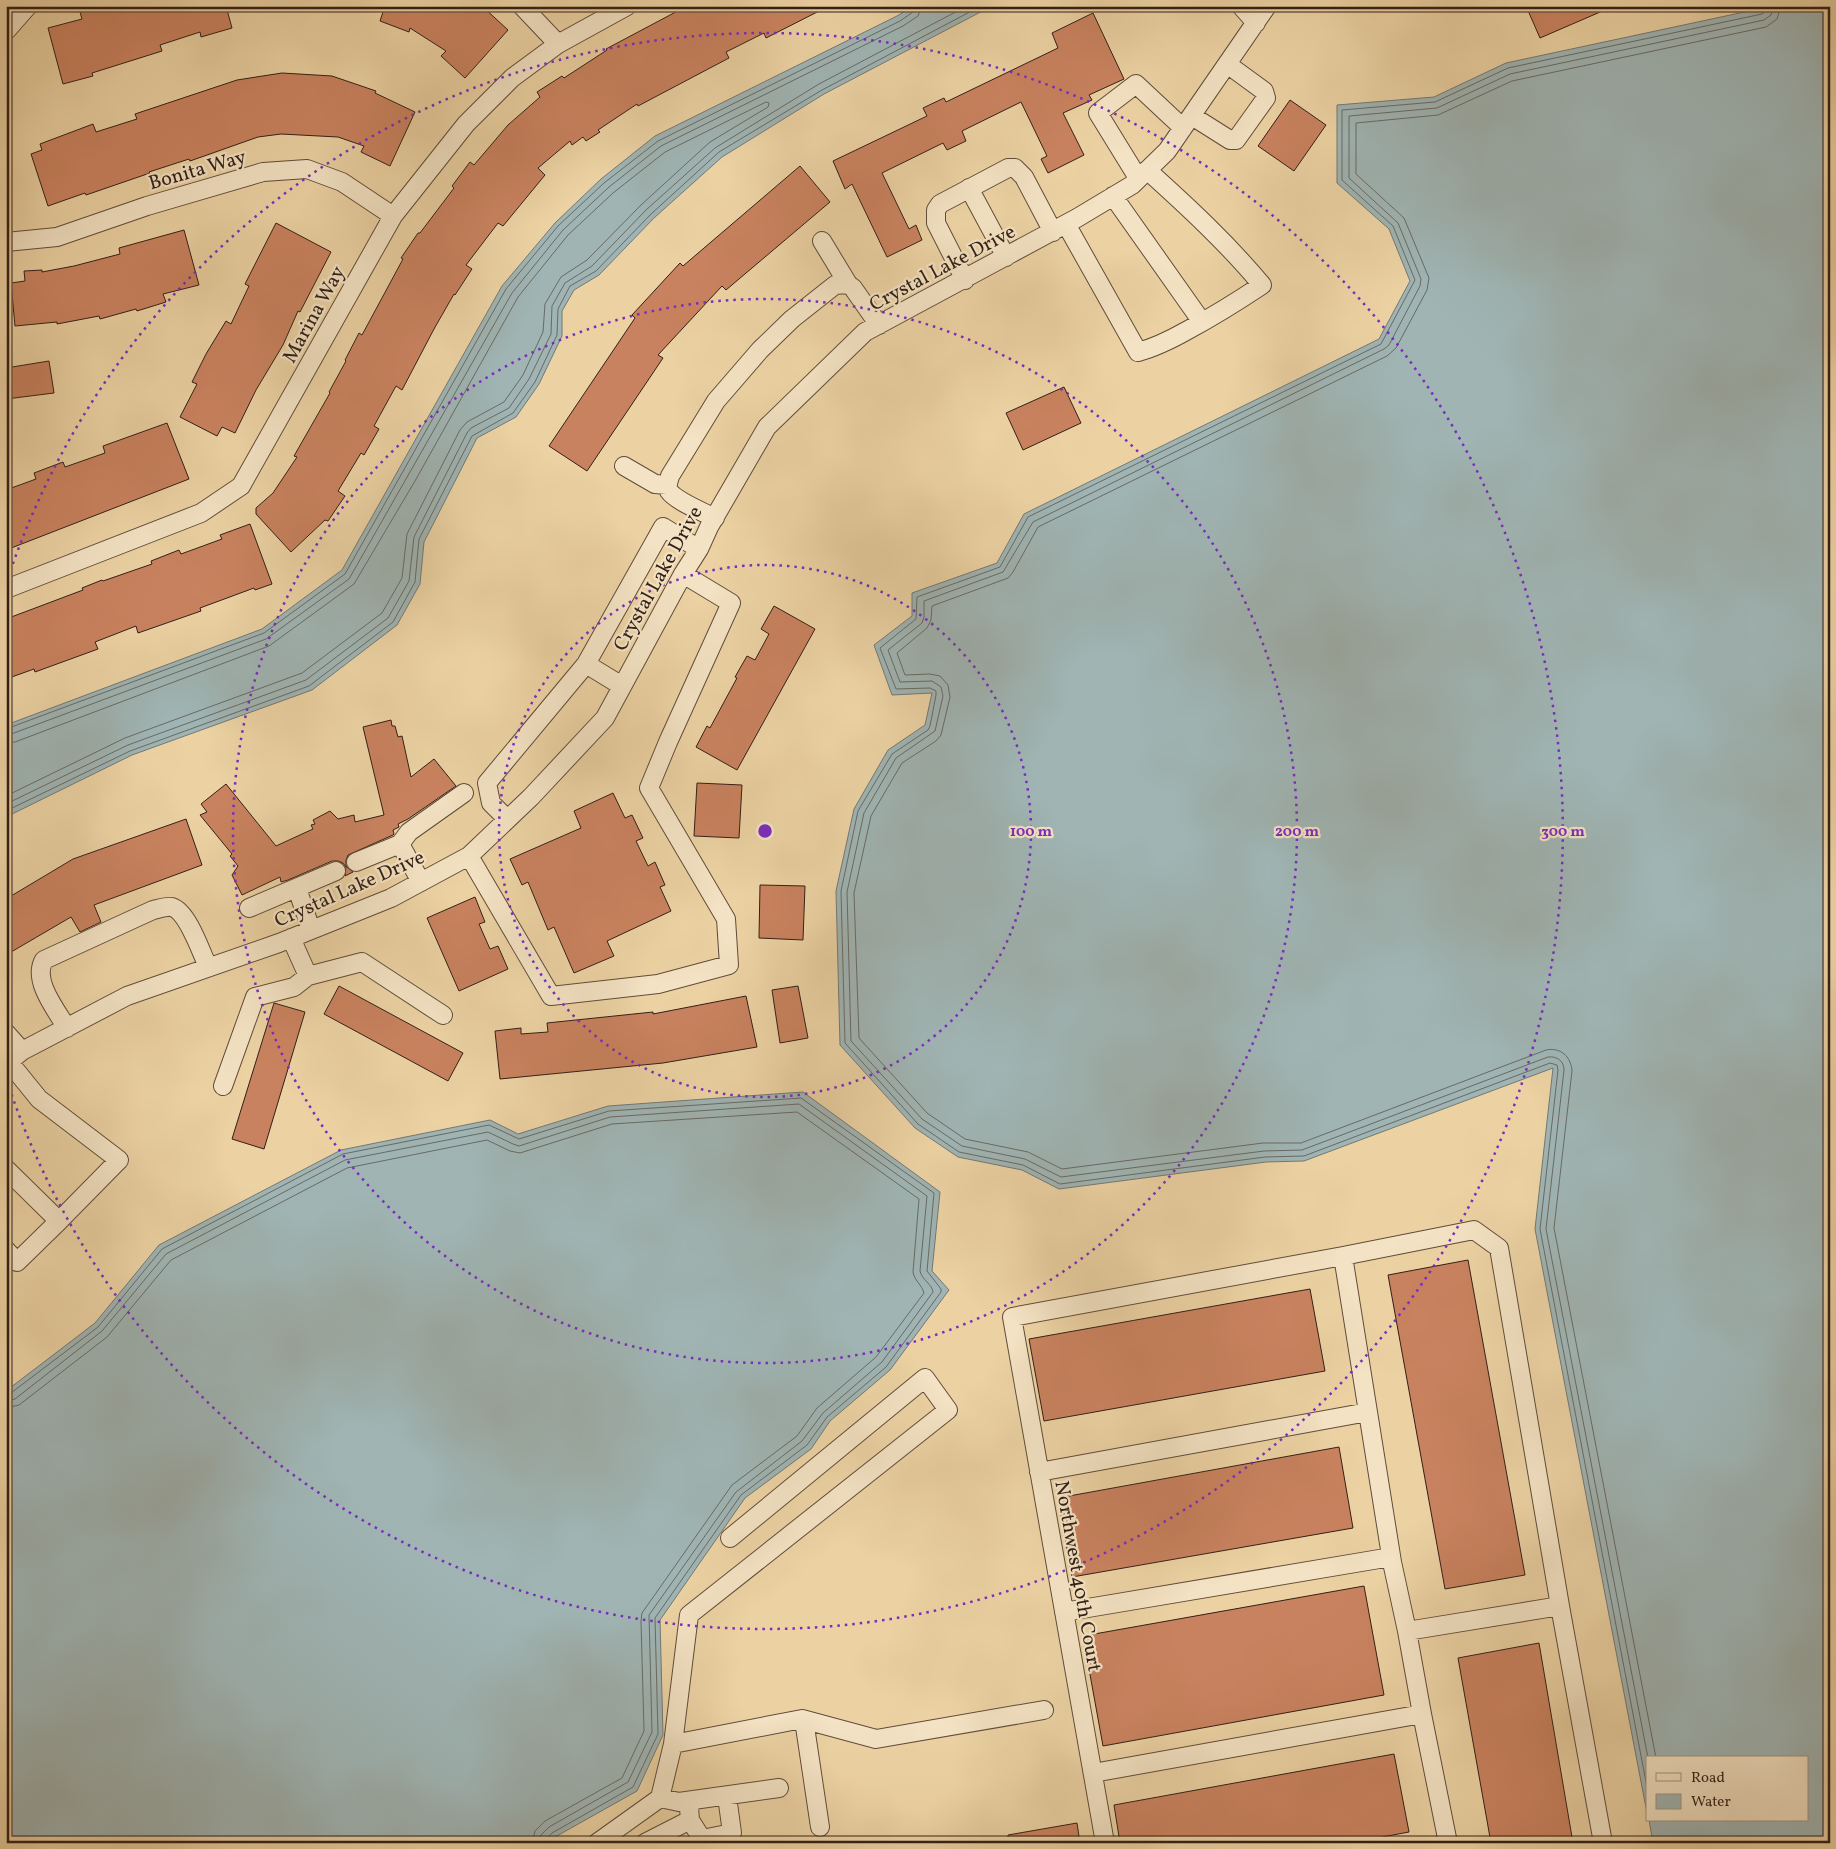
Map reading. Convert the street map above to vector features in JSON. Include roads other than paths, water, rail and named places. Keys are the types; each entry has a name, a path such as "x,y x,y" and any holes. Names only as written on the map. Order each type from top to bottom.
{"street":[{"path":"6,31 16,17 28,6"},
{"path":"522,6 558,44"},
{"name":"Marina Way","path":"6,589 201,512 241,486 393,216 466,124 512,78 558,44 626,6"},
{"path":"1241,6 1256,22"},
{"name":"Crystal Lake Drive","path":"7,1063 22,1051 127,996 291,938 391,898 469,856 531,797 605,718 683,574 767,427 865,332 1060,228 1132,185 1167,151 1267,6"},
{"path":"965,280 936,223 936,210 940,204 969,188 1008,168 1015,168 1024,176 1060,228 1138,352 1154,348 1202,322 1232,305 1262,284 1185,204 1143,174 1098,113 1136,84 1187,122 1230,140 1236,140 1266,98 1264,91 1227,64"},
{"name":"Bonita Way","path":"6,242 56,238 147,206 263,172 307,169 342,182 393,216"},
{"path":"969,188 1006,257"},
{"path":"1113,196 1202,322"},
{"path":"822,241 848,284 880,325"},
{"path":"715,518 677,499 670,492 667,485 670,476 716,401 760,350 792,319 835,285 848,284"},
{"path":"624,466 655,484 667,485"},
{"path":"508,819 491,803 487,783 586,664 662,527 699,549"},
{"path":"469,856 551,996 658,984 728,964 726,919 649,788 731,603 683,574"},
{"path":"586,664 622,686"},
{"path":"356,862 400,844 409,832 464,793"},
{"path":"400,844 421,882"},
{"path":"249,908 336,871"},
{"path":"297,888 311,930"},
{"path":"66,1028 41,983 40,966 44,960 152,910 170,906 178,910 185,918 208,968"},
{"path":"291,938 308,976"},
{"path":"223,1086 255,996 294,987 308,976 362,962 443,1015"},
{"path":"6,1033 22,1051"},
{"path":"7,1063 38,1099 119,1160 59,1221 10,1262"},
{"path":"6,1169 59,1221"},
{"path":"1448,1843 1391,1557 1343,1256 1474,1230 1498,1248 1603,1843"},
{"name":"Northwest 40th Court","path":"1105,1843 1012,1317 1343,1256"},
{"path":"597,1843 660,1798 673,1744 689,1615 948,1410 926,1378 730,1538"},
{"path":"1040,1472 1368,1412"},
{"path":"1064,1612 1391,1557"},
{"path":"1407,1631 1560,1606"},
{"path":"673,1744 804,1720 876,1739 1044,1710"},
{"path":"1093,1773 1422,1714"},
{"path":"804,1720 820,1827"},
{"path":"660,1798 679,1802 779,1788"},
{"path":"689,1800 690,1820 702,1839 732,1834 727,1796"},
{"path":"645,1843 690,1820"}],"water":[{"path":"914,6 992,6 824,94 722,157 654,218 599,275 574,290 562,311 562,336 539,384 516,417 477,438 424,542 420,584 397,625 312,690 132,755 6,817 6,725 262,629 342,570 502,286 555,223 601,179 655,136"},
{"path":"1764,6 1830,6 1830,1843 1653,1843 1649,1822 1808,1822 1808,1756 1646,1756 1646,1808 1535,1229 1553,1068 1304,1161 1266,1162 1059,1189 1022,1170 958,1157 915,1128 840,1045 836,891 854,809 888,750 925,725 932,693 892,695 874,645 912,616 912,593 997,563 1024,514 1379,339 1410,281 1389,229 1337,183 1337,105 1434,97 1506,63 1763,8"},
{"path":"803,1092 940,1192 932,1271 949,1290 890,1370 830,1421 811,1449 745,1498 660,1620 663,1735 637,1791 555,1837 549,1843 6,1843 6,1391 95,1323 159,1245 341,1150 490,1120 518,1134 608,1106"}]}
